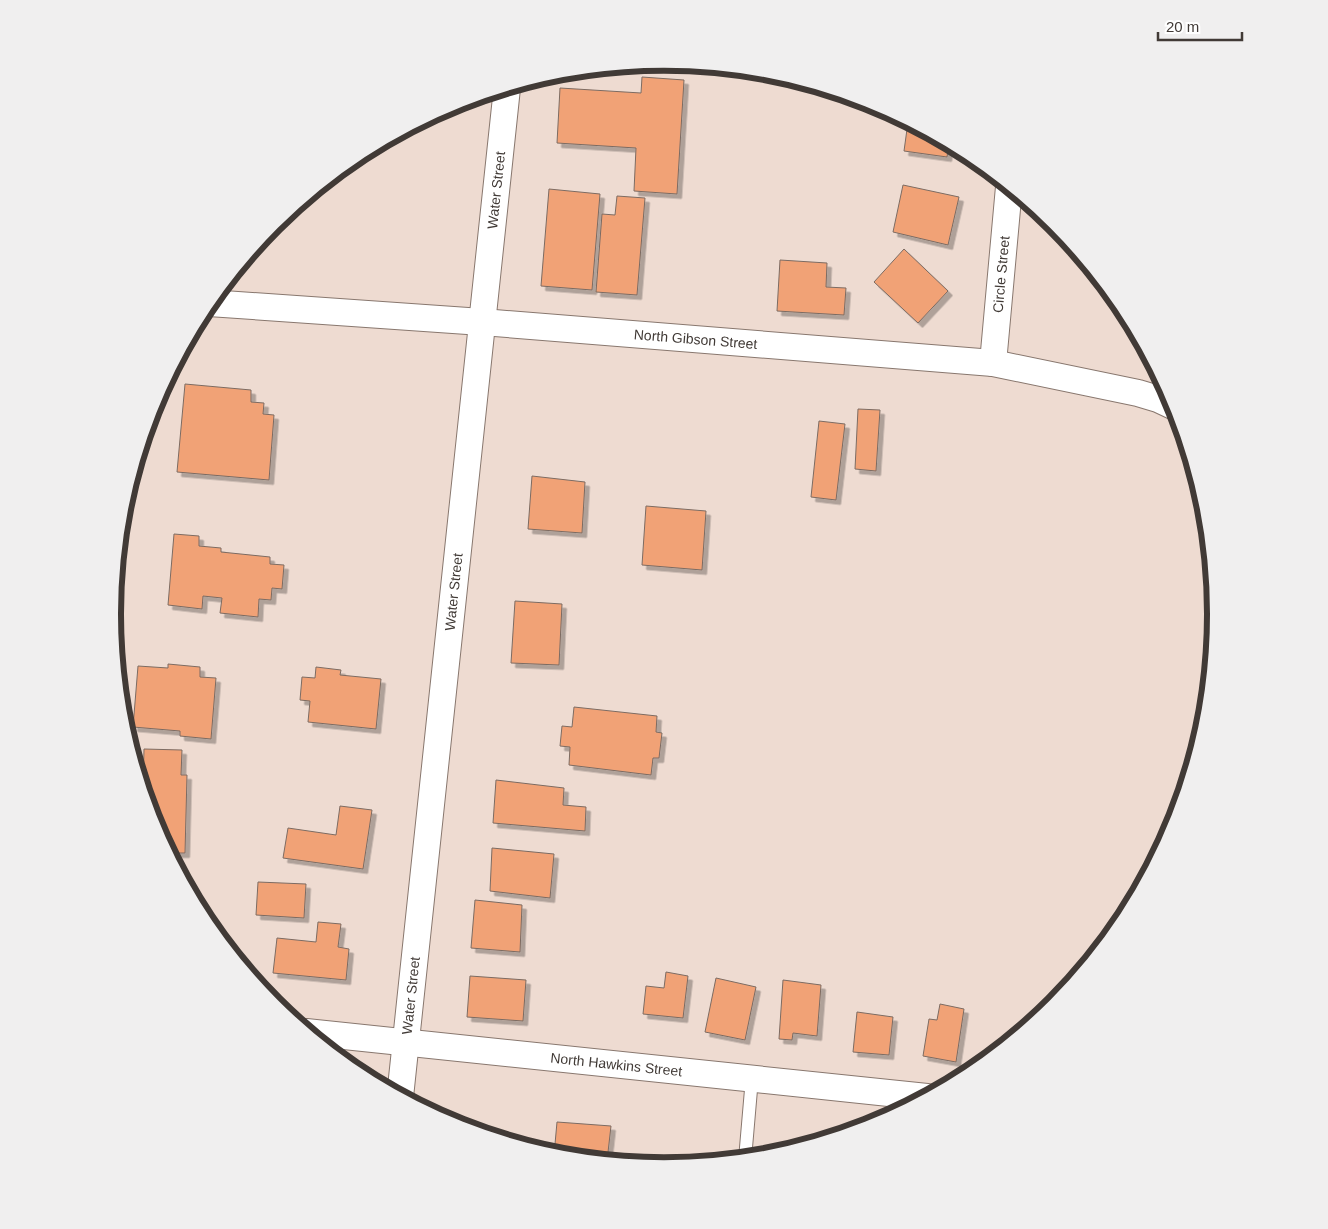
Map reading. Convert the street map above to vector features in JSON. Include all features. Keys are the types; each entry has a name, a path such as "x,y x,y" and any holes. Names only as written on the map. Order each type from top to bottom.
{"street":[{"name":"Water Street","path":"401,1090 505,95"},
{"name":"Circle Street","path":"993,363 1008,195"},
{"name":"North Gibson Street","path":"219,304 482,322 993,363 1138,393 1164,402"},
{"name":"North Hawkins Street","path":"318,1033 916,1096"}],"lane":[{"path":"746,1151 752,1078"}],"building":[{"path":"642,77 684,80 677,194 634,191 636,148 557,143 560,88 641,93"},
{"path":"907,129 948,152 947,157 904,151"},
{"path":"903,185 959,197 948,245 893,232"},
{"path":"549,189 600,194 592,290 541,286"},
{"path":"617,196 645,198 637,295 596,292 602,214 615,215"},
{"path":"904,249 948,291 918,323 874,282"},
{"path":"780,260 827,263 826,287 846,288 844,315 777,311"},
{"path":"185,384 251,390 251,402 264,403 263,414 274,415 269,480 177,472"},
{"path":"858,409 880,410 876,471 855,469"},
{"path":"819,421 845,424 836,500 811,497"},
{"path":"532,476 585,482 582,533 528,529"},
{"path":"646,506 706,511 702,570 642,565"},
{"path":"174,534 199,536 199,546 221,548 221,552 270,557 270,564 284,565 282,589 272,588 271,600 259,599 258,617 220,613 222,598 203,596 202,609 168,605"},
{"path":"515,601 562,604 559,665 511,663"},
{"path":"168,664 200,667 200,677 216,678 211,739 180,736 180,731 133,727 138,666 168,668"},
{"path":"316,667 341,670 340,675 381,679 376,729 308,722 310,701 300,700 302,677 315,678"},
{"path":"574,707 657,716 656,732 662,733 659,758 653,758 651,775 569,765 570,747 560,746 562,726 572,727"},
{"path":"144,749 182,750 181,775 187,775 185,853 176,853 162,822 144,769"},
{"path":"496,780 564,788 563,805 586,807 585,831 493,823"},
{"path":"340,806 372,810 363,869 283,858 288,828 336,835"},
{"path":"492,848 554,854 550,898 490,891"},
{"path":"258,882 306,884 304,918 256,915"},
{"path":"475,900 522,905 520,952 471,948"},
{"path":"318,922 341,924 338,947 349,949 346,980 273,973 277,938 316,942"},
{"path":"666,972 688,976 683,1018 643,1014 646,986 664,988"},
{"path":"470,976 526,980 523,1021 467,1017"},
{"path":"716,978 756,987 745,1040 705,1032"},
{"path":"783,980 821,985 817,1036 793,1033 792,1040 779,1039"},
{"path":"940,1004 964,1009 956,1062 923,1056 929,1019 937,1020"},
{"path":"857,1012 893,1017 889,1055 853,1052"},
{"path":"557,1122 611,1126 608,1155 555,1146"}]}
